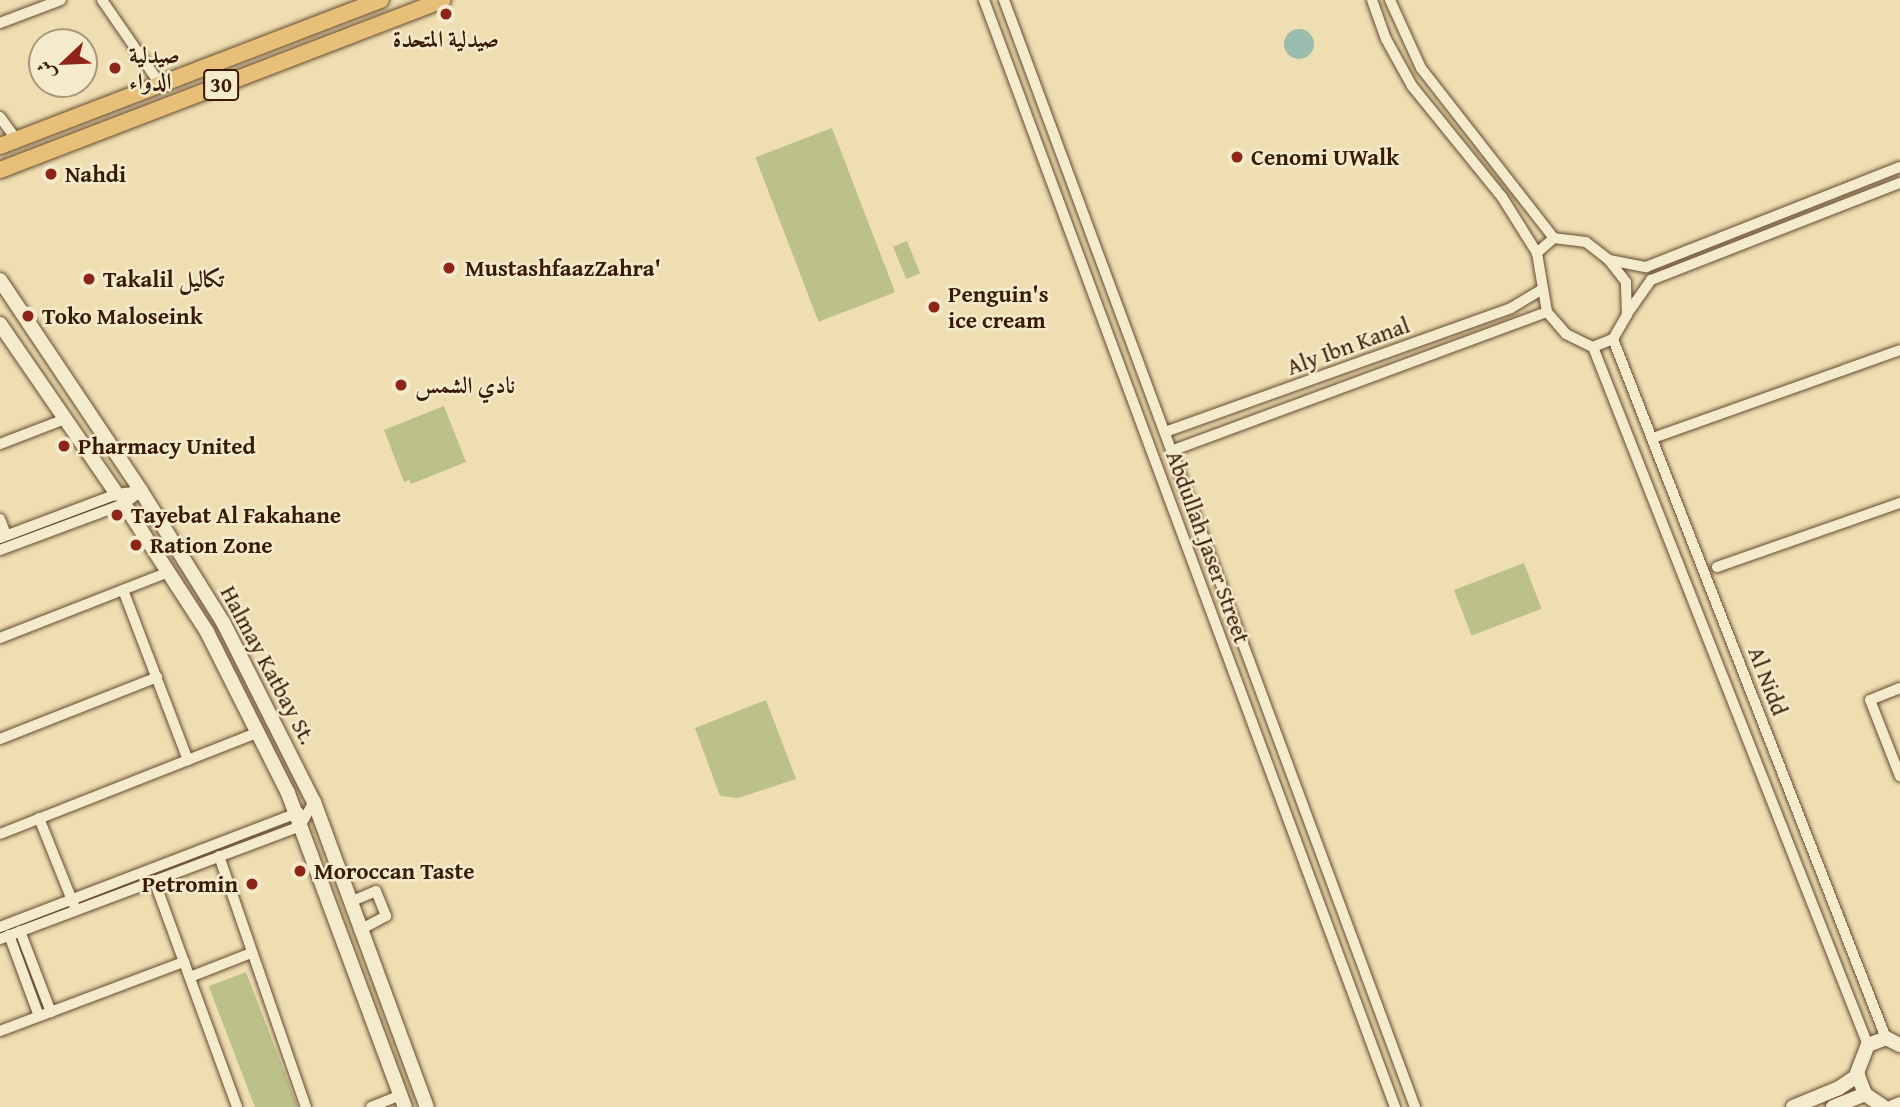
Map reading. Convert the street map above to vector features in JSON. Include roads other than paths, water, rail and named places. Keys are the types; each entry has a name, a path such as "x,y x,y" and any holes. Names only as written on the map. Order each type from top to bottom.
{"main road":[{"name":"30","path":"0,146 382,0"},
{"name":"30","path":"0,170 442,0"},
{"path":"280,39 288,59"}],"street":[{"path":"0,23 61,0"},
{"path":"102,0 160,84"},
{"name":"Abdullah Jaser Street","path":"984,0 1395,1107"},
{"name":"Abdullah Jaser Street","path":"1004,0 1415,1107"},
{"path":"1390,0 1421,68 1553,238 1586,242 1609,260 1626,282 1627,315"},
{"path":"1375,1 1395,55 1412,86 1496,190 1537,253 1541,290 1548,312 1566,334 1593,347 1868,1045 1858,1075 1864,1094 1884,1107"},
{"path":"1395,55 1411,47"},
{"path":"1440,120 1453,109"},
{"path":"0,117 17,139"},
{"path":"1609,260 1646,267 1900,167"},
{"path":"1496,190 1508,180"},
{"path":"1593,347 1613,339 1651,280 1900,183"},
{"path":"1751,225 1755,240"},
{"path":"1537,253 1553,238"},
{"name":"Halmay Katbay St.","path":"0,280 141,491 223,622 313,802 427,1107"},
{"name":"Aly Ibn Kanal","path":"1165,432 1511,308 1541,290"},
{"path":"1097,305 1115,298"},
{"path":"1171,451 1548,312"},
{"name":"Halmay Katbay St.","path":"0,324 207,632 298,820 403,1101"},
{"name":"Al Nidd","path":"1613,339 1886,1038"},
{"path":"1653,438 1900,350"},
{"path":"0,444 65,419"},
{"path":"0,551 141,491"},
{"path":"0,519 3,537 120,499"},
{"path":"1717,567 1900,503"},
{"path":"0,638 168,572"},
{"path":"123,590 188,760"},
{"path":"0,739 156,677"},
{"path":"1900,688 1870,700 1900,776"},
{"path":"0,834 257,733"},
{"path":"0,927 154,880 219,856 298,820 313,802"},
{"path":"39,818 74,905"},
{"path":"39,1016 4,937 74,905 298,820"},
{"path":"219,856 306,1107"},
{"path":"154,880 237,1107"},
{"path":"350,902 376,891 386,916 360,930"},
{"path":"20,931 51,1012"},
{"path":"190,977 251,953"},
{"path":"0,1031 184,962"},
{"path":"1355,998 1373,993"},
{"path":"1868,1045 1886,1038 1900,1045"},
{"path":"1793,1107 1839,1088 1858,1075"},
{"path":"1833,1107 1864,1094"},
{"path":"371,1107 403,1101"},
{"path":"1893,1107 1900,1104"}],"place":[{"name":"صيدلية المتحدة","path":"446,14"},
{"name":"صيدلية الدواء","path":"115,68"},
{"name":"Cenomi UWalk","path":"1237,157"},
{"name":"Nahdi","path":"51,174"},
{"name":"MustashfaazZahra'","path":"449,268"},
{"name":"Takalil تكاليل","path":"89,279"},
{"name":"Penguin's ice cream","path":"934,307"},
{"name":"Toko Maloseink","path":"28,316"},
{"name":"نادي الشمس","path":"401,385"},
{"name":"Pharmacy United","path":"64,446"},
{"name":"Tayebat Al Fakahane","path":"117,515"},
{"name":"Ration Zone","path":"136,545"},
{"name":"Moroccan Taste","path":"300,871"},
{"name":"Petromin","path":"252,884"}]}
